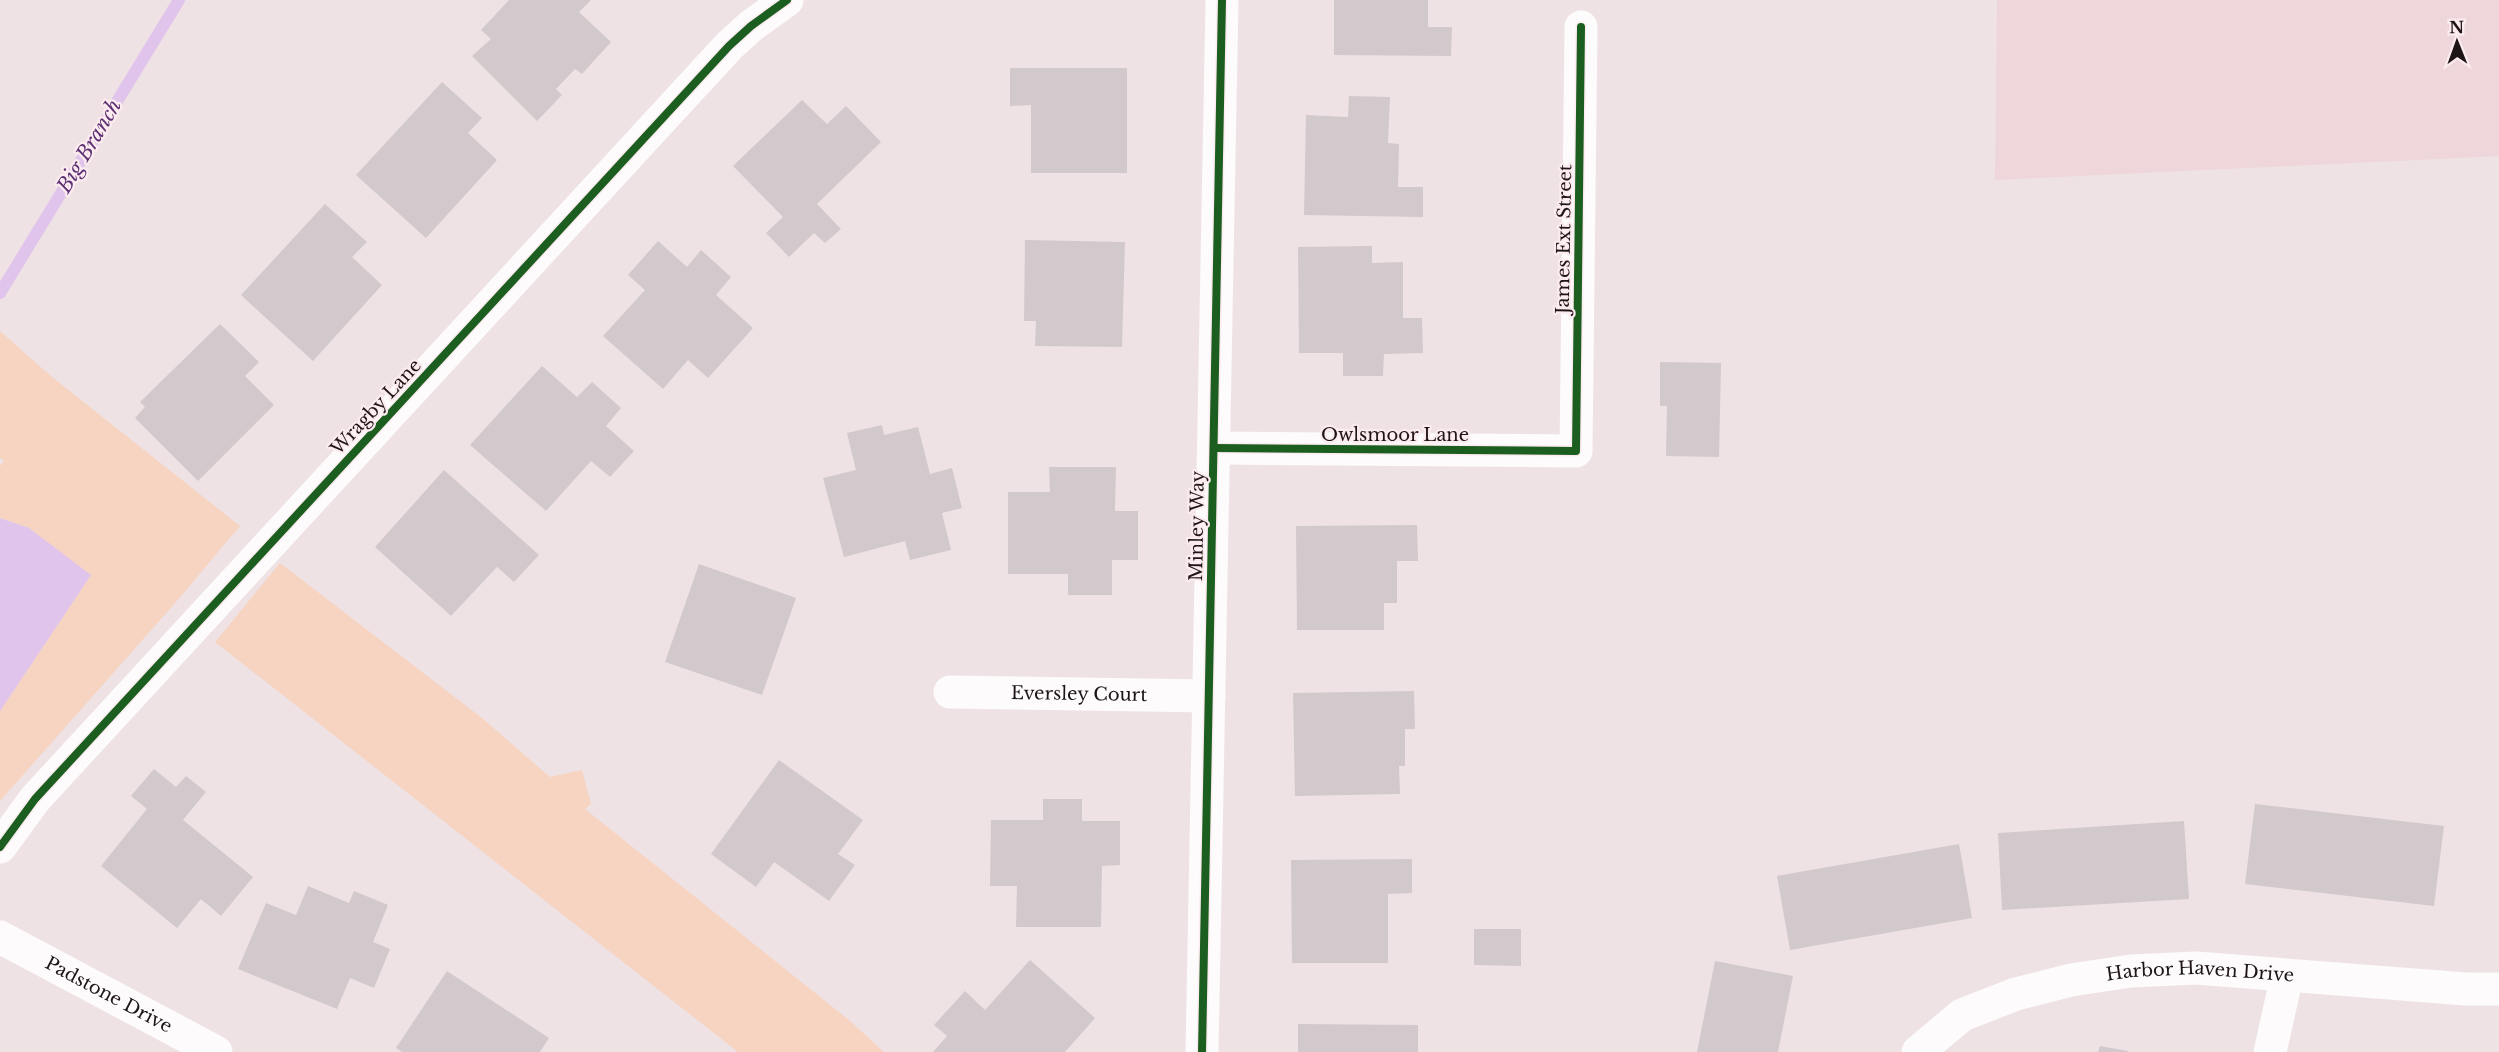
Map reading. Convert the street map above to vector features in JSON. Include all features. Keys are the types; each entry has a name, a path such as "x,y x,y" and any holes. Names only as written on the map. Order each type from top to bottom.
{"street":[{"name":"Wragby Lane","path":"0,847 36,799 729,46 751,26 787,0"},
{"name":"Minley Way","path":"1202,1052 1222,0"},
{"name":"James Ext Street","path":"1576,451 1581,27"},
{"name":"Owlsmoor Lane","path":"1214,448 1576,451"},
{"name":"Eversley Court","path":"950,692 1209,696"},
{"name":"Padstone Drive","path":"0,937 216,1052"},
{"name":"Harbor Haven Drive","path":"1917,1052 1962,1016 2016,994 2072,980 2131,971 2196,968 2466,989 2499,989"},
{"path":"2270,1052 2287,976"}],"shaded area":[{"path":"1997,0 2499,0 2499,156 1995,180"},
{"path":"0,331 52,377 240,526 0,801 0,711 90,576 29,528 0,518 0,466 4,461 0,458"},
{"path":"0,518 29,528 91,575 0,711"},
{"path":"280,563 482,718 550,777 582,770 591,804 585,809 849,1020 884,1052 738,1052 215,642"}],"building":[{"path":"509,0 591,0 579,12 611,42 582,74 575,69 556,89 562,95 537,121 472,56 491,39 481,30"},
{"path":"1334,0 1428,0 1428,27 1452,27 1451,56 1334,55"},
{"path":"1010,68 1127,68 1127,173 1031,173 1031,105 1010,106"},
{"path":"442,82 482,118 468,133 497,160 426,238 356,175"},
{"path":"1349,96 1390,97 1388,143 1399,144 1398,187 1423,187 1423,217 1304,215 1306,115 1348,117"},
{"path":"802,100 827,124 846,106 881,142 817,204 841,229 825,243 814,233 789,257 766,233 783,217 733,166"},
{"path":"325,204 367,242 352,257 382,285 313,361 241,295"},
{"path":"1025,240 1125,242 1122,347 1035,346 1036,321 1024,321"},
{"path":"658,241 687,267 701,250 731,277 716,295 753,328 708,378 688,360 663,389 603,336 645,290 628,275"},
{"path":"1372,246 1372,263 1403,262 1403,318 1422,318 1423,353 1384,354 1383,376 1343,376 1343,353 1299,353 1298,247"},
{"path":"220,324 259,362 245,376 274,405 198,481 135,418 145,407 140,402"},
{"path":"1660,362 1721,363 1719,457 1666,456 1667,406 1660,406"},
{"path":"542,366 577,397 592,382 621,408 606,426 634,451 610,477 591,461 546,511 470,445"},
{"path":"882,425 884,435 918,427 930,474 952,468 962,508 942,513 951,550 910,560 905,541 844,557 823,478 856,470 847,433"},
{"path":"1049,467 1116,467 1115,511 1138,511 1138,560 1112,560 1112,595 1068,595 1068,574 1008,574 1008,492 1050,492"},
{"path":"444,470 539,555 514,582 497,567 451,616 375,547"},
{"path":"1417,525 1418,561 1397,561 1397,603 1384,603 1384,630 1297,630 1296,526"},
{"path":"699,564 796,598 762,695 665,662"},
{"path":"1414,691 1415,729 1405,729 1405,766 1399,766 1400,794 1295,796 1293,693"},
{"path":"779,760 863,820 838,854 855,865 829,901 774,862 756,887 711,854"},
{"path":"154,769 176,787 186,776 206,792 183,820 253,877 221,916 201,899 177,928 101,866 147,809 131,796"},
{"path":"1043,799 1082,799 1082,821 1120,821 1120,865 1102,866 1101,927 1016,927 1017,886 990,886 991,820 1043,820"},
{"path":"2255,804 2444,826 2434,906 2245,884"},
{"path":"2184,821 2189,899 2002,910 1998,833"},
{"path":"1959,844 1972,918 1790,950 1777,876"},
{"path":"1412,859 1412,893 1388,894 1388,963 1292,963 1291,860"},
{"path":"308,886 349,903 354,891 388,905 373,942 390,949 374,988 350,978 337,1009 238,969 266,903 296,915"},
{"path":"1474,929 1521,929 1521,966 1474,965"},
{"path":"1030,960 1095,1018 1065,1052 933,1052 947,1036 934,1025 965,991 985,1010"},
{"path":"1715,961 1793,976 1778,1052 1697,1052"},
{"path":"447,971 549,1038 540,1052 402,1052 396,1048"},
{"path":"1298,1024 1418,1025 1418,1052 1298,1052"},
{"path":"2100,1046 2128,1051 2128,1052 2098,1052"}],"waterway":[{"name":"Big Branch","path":"0,293 179,0"}],"cycle path":[{"path":"0,847 35,799 729,46 751,26 787,0"},
{"path":"1202,1052 1222,0"},
{"path":"1214,448 1576,451 1581,27"}]}
